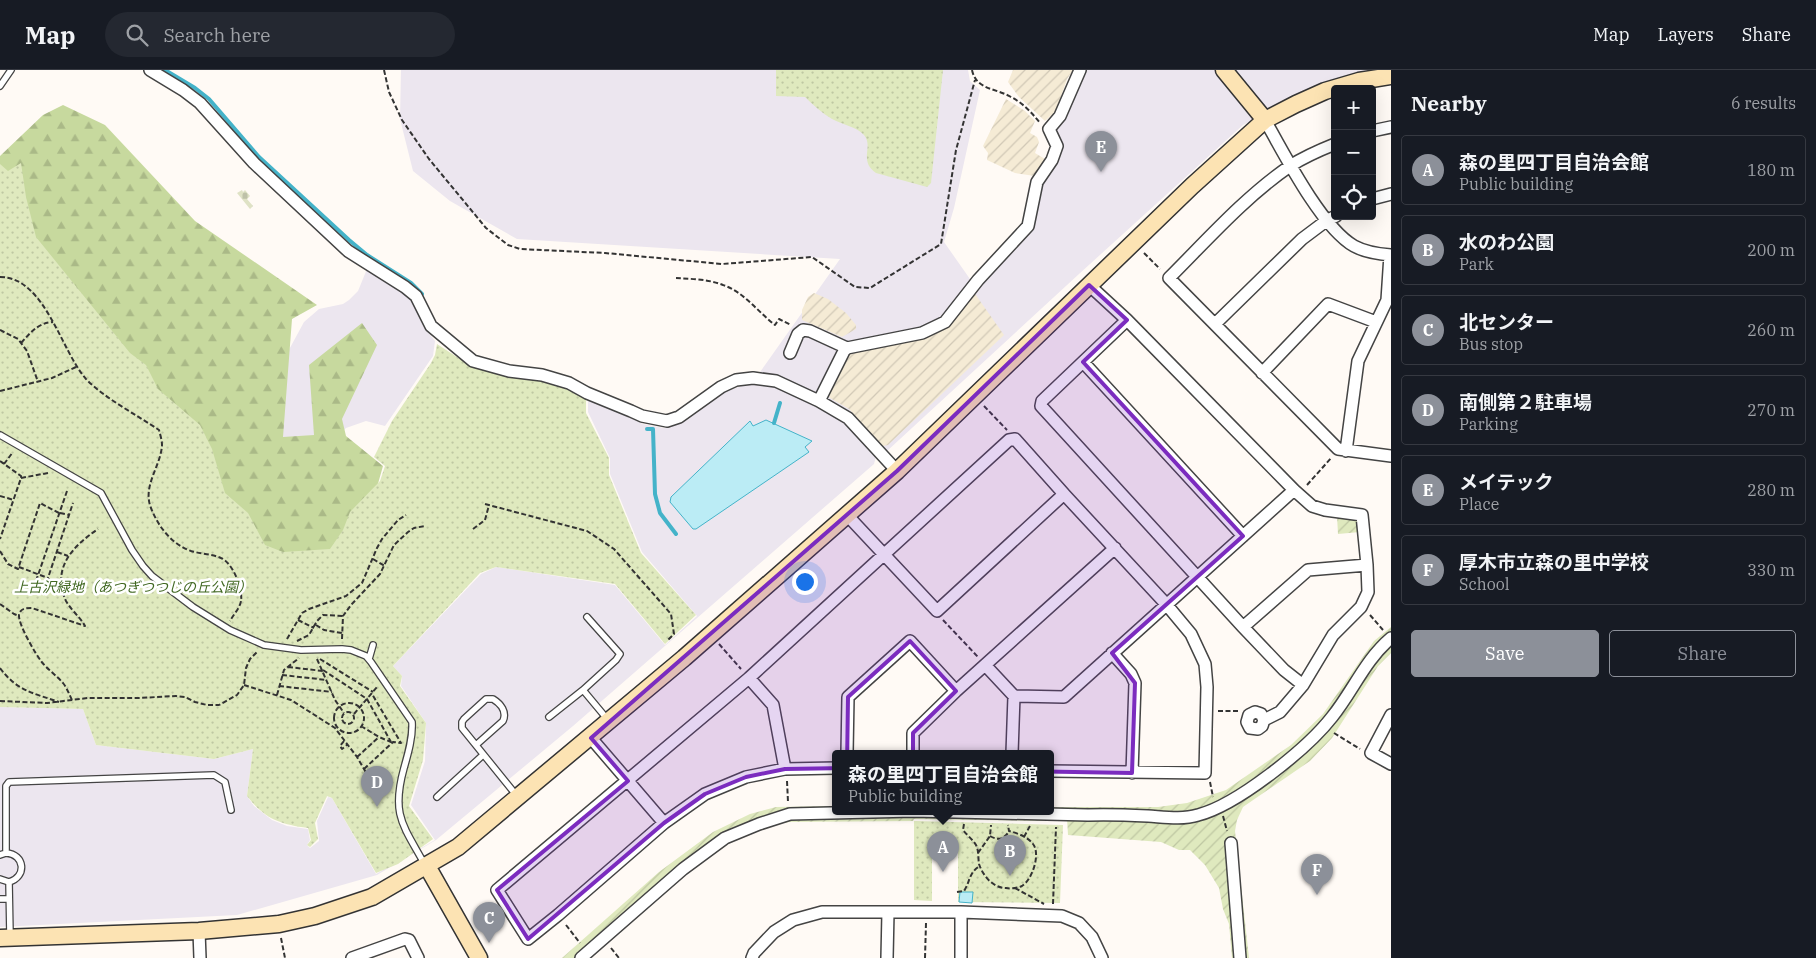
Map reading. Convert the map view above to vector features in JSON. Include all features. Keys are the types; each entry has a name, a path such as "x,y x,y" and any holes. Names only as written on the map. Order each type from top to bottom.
{"street":[{"path":"150,70 200,103 254,163 348,251 416,296 431,326 473,361 509,370 542,375 569,384 642,416 667,421 679,416 721,387 736,380 767,378 819,401 848,418 897,471"},
{"path":"790,353 798,334 803,330 810,330 847,348 922,333 944,322 978,280 1028,226 1037,182 1052,160 1057,146 1048,129 1060,116 1080,70"},
{"path":"1215,324 1302,239 1331,218 1291,166 1266,120 1224,70"},
{"path":"5,938 199,932 279,924 315,916 372,896 427,867 458,847 610,722 897,471 1133,242 1266,120 1325,90 1359,81 1391,76"},
{"path":"1376,130 1391,127"},
{"path":"1331,146 1291,166 1265,184 1169,278 1262,373 1342,450 1391,456"},
{"path":"1376,198 1391,194"},
{"path":"1332,220 1339,235 1353,246 1391,255 1387,300 1358,361 1342,450"},
{"path":"1089,285 1127,320 1312,506 1325,510 1362,515 1368,592 1361,606 1332,635 1303,685 1280,712 1264,720 1262,727 1253,729 1247,723 1248,716"},
{"path":"1262,373 1328,304 1376,322"},
{"path":"1127,320 1042,401 1041,406 1243,627 1284,670 1303,685"},
{"path":"819,401 847,348"},
{"path":"1083,362 1243,536"},
{"path":"832,768 785,769 746,777 705,794 664,823 528,939 497,890 749,678 1010,440 1015,439 1166,604 1190,634 1205,664 1207,711 1205,773 1054,772"},
{"path":"1014,696 1064,697 1294,490"},
{"path":"846,515 937,611 1064,494"},
{"path":"913,750 913,733 956,691 1115,548"},
{"path":"1243,627 1308,570 1367,565"},
{"path":"1054,814 1110,814 1175,818 1198,815 1217,807 1250,788 1309,743 1333,717 1370,659 1391,638"},
{"path":"848,750 848,697 910,641 956,691"},
{"path":"1112,653 1131,674 1135,683 1132,773"},
{"path":"986,666 1014,696 1012,750"},
{"path":"749,678 773,706 785,769"},
{"path":"1391,715 1371,753 1391,764"},
{"path":"590,738 664,823"},
{"path":"584,955 683,869 725,838 790,814 832,813"},
{"path":"992,815 1028,815"},
{"path":"1231,843 1240,958"},
{"path":"427,867 479,958"},
{"path":"752,958 754,953 774,932 793,920 822,912 961,912 1062,916 1079,923 1092,937 1102,958"},
{"path":"887,958 888,912"},
{"path":"961,912 961,958"},
{"path":"199,932 200,958"},
{"path":"352,958 405,938 409,940 418,958"}],"lane":[{"path":"0,86 11,70"},
{"path":"0,436 101,493 132,550 152,576 193,607 226,627 264,645 304,650 351,650 369,659 412,722 408,750 398,788 398,809 400,820 427,867"},
{"path":"549,717 583,690 616,660 620,654 587,617"},
{"path":"369,659 374,645"},
{"path":"583,690 610,722"},
{"path":"476,745 505,718 504,710 493,699 486,699 462,722 462,728 518,798"},
{"path":"437,797 483,755"},
{"path":"0,878 9,882 16,880 20,875 22,866 18,858 13,854 3,854 6,786 9,782 214,775 225,782 231,810"},
{"path":"5,938 9,882"},
{"path":"0,899 9,899"}],"path":[{"path":"384,70 389,92 402,120 429,159 486,228 508,245 520,249 605,253 722,264 812,257 855,287 870,288 941,244 956,150 975,80 972,70"},
{"path":"975,80 981,85 1012,97 1024,105 1048,129"},
{"path":"1133,242 1169,278"},
{"path":"0,277 5,277 22,284 46,308 76,367 88,381 159,430 162,445 149,487 149,505 157,522 169,538 189,550 223,558 236,576 242,593 241,603 226,627"},
{"path":"676,278 724,285 738,292 775,325 779,319 802,331"},
{"path":"21,343 35,328 43,323 53,322"},
{"path":"0,330 18,339 27,351 38,382"},
{"path":"0,391 52,378 76,367"},
{"path":"975,395 1015,439"},
{"path":"4,464 17,446"},
{"path":"1294,490 1302,491 1342,450"},
{"path":"0,461 21,476 21,478"},
{"path":"21,478 60,470"},
{"path":"0,539 21,478"},
{"path":"67,491 36,581 40,587 45,587 73,503"},
{"path":"0,496 14,500"},
{"path":"19,567 40,503 69,516"},
{"path":"485,504 587,532 614,548 670,614 674,634 668,640"},
{"path":"473,529 485,520 489,505"},
{"path":"287,648 302,613 346,596 362,583 376,548 398,520 406,515"},
{"path":"342,649 343,616 380,574 392,548 405,534 414,528 425,526"},
{"path":"72,700 65,685 36,654 19,616 24,608 32,608 85,626 70,608 63,592 62,576 68,556 77,545 98,529"},
{"path":"0,551 8,564 48,578 56,590 63,592"},
{"path":"57,552 68,556"},
{"path":"373,559 384,566"},
{"path":"0,604 19,616"},
{"path":"1361,606 1391,638"},
{"path":"937,611 986,666"},
{"path":"287,648 309,635 319,618 323,615 343,616"},
{"path":"298,620 324,630 342,633"},
{"path":"711,635 749,678"},
{"path":"0,701 60,702 88,698 176,696 185,697 207,705 219,705 238,695 244,685 246,668 250,659 264,645"},
{"path":"277,695 284,670 300,657 304,650"},
{"path":"343,722 344,713 315,656 372,693 401,743 392,742 380,737 361,726"},
{"path":"288,666 323,670 366,699 392,742"},
{"path":"0,668 8,679 20,688 60,702"},
{"path":"282,675 328,680"},
{"path":"335,727 343,722 351,724 355,718 354,714 384,680"},
{"path":"244,685 291,700 335,727 344,732 352,733 361,726 363,717 360,709 351,703 340,706 334,716 335,727 357,756 375,788"},
{"path":"278,686 332,692"},
{"path":"344,713 348,711 354,714"},
{"path":"1207,711 1244,711 1248,716"},
{"path":"1323,727 1364,751 1371,753"},
{"path":"357,756 380,737"},
{"path":"345,740 340,746 342,749 348,744"},
{"path":"364,769 392,742"},
{"path":"1205,773 1231,843"},
{"path":"787,784 788,799"},
{"path":"1050,915 1057,814"},
{"path":"968,815 963,830 976,845 980,866 988,880 1004,888 1015,888 1022,886 1028,880 1034,869 1036,851 1033,844 1024,837 1009,831"},
{"path":"978,853 990,836 990,825 999,816 1008,824 1009,831 1004,838 999,839 990,836"},
{"path":"957,892 964,891 970,875 975,868 980,866"},
{"path":"1015,888 1045,905 1050,915"},
{"path":"925,958 926,912"},
{"path":"558,915 584,955"},
{"path":"279,924 285,958"}],"highlighted area":[{"path":"1089,285 1127,320 1083,362 1243,536 1112,653 1135,683 1132,773 913,769 913,733 956,691 910,641 848,697 847,768 785,769 746,777 705,794 664,823 528,939 497,890 628,781 591,738 897,471"}],"shaded area":[{"path":"401,70 968,70 970,81 980,90 954,208 944,242 977,289 1030,231 1042,185 1055,164 1053,131 1084,70 1391,70 1343,85 1331,85 1331,89 1285,103 1243,125 887,451 883,449 877,452 874,464 573,726 436,840 377,875 237,915 0,927 0,707 83,709 96,745 214,759 253,749 247,796 254,806 272,820 287,826 308,829 310,840 307,845 310,848 319,841 317,821 328,797 332,798 376,874 435,840 411,805 425,761 426,723 401,686 402,676 393,666 481,574 496,567 615,585 665,645 697,616 642,552 610,474 610,458 588,412 588,397 643,424 664,428 684,421 727,391 753,382 840,259 517,239 450,201 413,171 400,119"},
{"path":"1013,70 1073,70 1067,79 1056,111 1045,121 1019,97 1008,82"},
{"path":"1006,99 1025,111 1035,121 1030,133 1037,137 1039,142 1035,153 1045,159 1035,176 1015,173 987,160 988,153 983,146"},
{"path":"367,269 408,293 421,315 423,326 435,341 433,356 385,426 366,421 346,428 337,437 326,461 256,431 278,370 304,322 319,309 343,304 349,300 358,291"},
{"path":"973,291 1004,335 888,445 883,446 849,409 830,398 827,393 848,351 927,334"},
{"path":"814,293 828,299 846,313 856,325 856,329 842,337 802,320 802,310 808,297"}],"green space":[{"path":"776,70 943,70 931,183 927,187 876,173 868,163 868,144 861,132 832,119 805,97 776,96"},
{"path":"63,105 105,125 195,221 317,305 292,319 283,437 314,435 309,365 362,323 377,345 342,419 346,436 383,466 366,526 295,603 0,272 0,156 43,115"},
{"name":"上古沢緑地（あつぎつつじの丘公園）","path":"21,163 26,197 36,237 130,353 146,365 158,389 200,425 212,449 225,493 248,513 265,545 283,552 330,549 343,530 350,512 380,481 385,466 374,457 392,421 431,363 437,344 463,361 509,374 540,379 586,397 586,413 609,458 609,475 641,553 696,615 665,644 615,584 496,567 480,573 393,666 402,676 400,686 426,723 423,760 409,806 433,839 398,864 376,873 332,798 327,796 315,823 318,839 310,847 307,845 311,840 308,828 289,825 273,819 254,804 247,796 253,749 214,759 96,745 83,709 0,707 0,164 8,171"},
{"path":"242,190 243,192 245,190 250,196 247,199 253,206 250,209 237,193"},
{"path":"1337,516 1355,518 1359,523 1360,532 1338,534"},
{"path":"1391,627 1391,653 1378,666 1332,738 1310,761 1243,807 1237,820 1235,831 1249,958 1232,958 1229,924 1223,909 1219,888 1205,865 1190,850 1179,850 1161,842 1068,835 1067,818 1046,821 914,819 913,821 790,822 761,826 719,847 609,939 577,958 562,958 659,872 713,832 750,814 776,807 832,806 832,815 1054,815 1054,807 1158,807 1187,803 1226,790 1291,745 1323,714 1374,641"},
{"path":"914,821 1063,825 1060,903 958,902 958,852 932,852 932,901 914,900"}],"water":[{"path":"766,420 812,441 805,447 809,452 696,529 693,529 670,502 671,497 750,421 753,426"},
{"path":"960,892 973,892 972,903 959,902"}],"waterway":[{"path":"165,70 209,99 259,157 349,240 367,255 411,283 422,294"},
{"path":"774,423 780,403"},
{"path":"647,429 653,429 655,494 660,513 676,534"}],"place":[{"name":"メイテック","path":"1101,172"},
{"name":"南側第２駐車場","path":"377,807"},
{"name":"森の里四丁目自治会館","path":"943,872"},
{"name":"水のわ公園","path":"1010,876"},
{"name":"厚木市立森の里中学校","path":"1317,895"},
{"name":"北センター","path":"489,943"}]}
